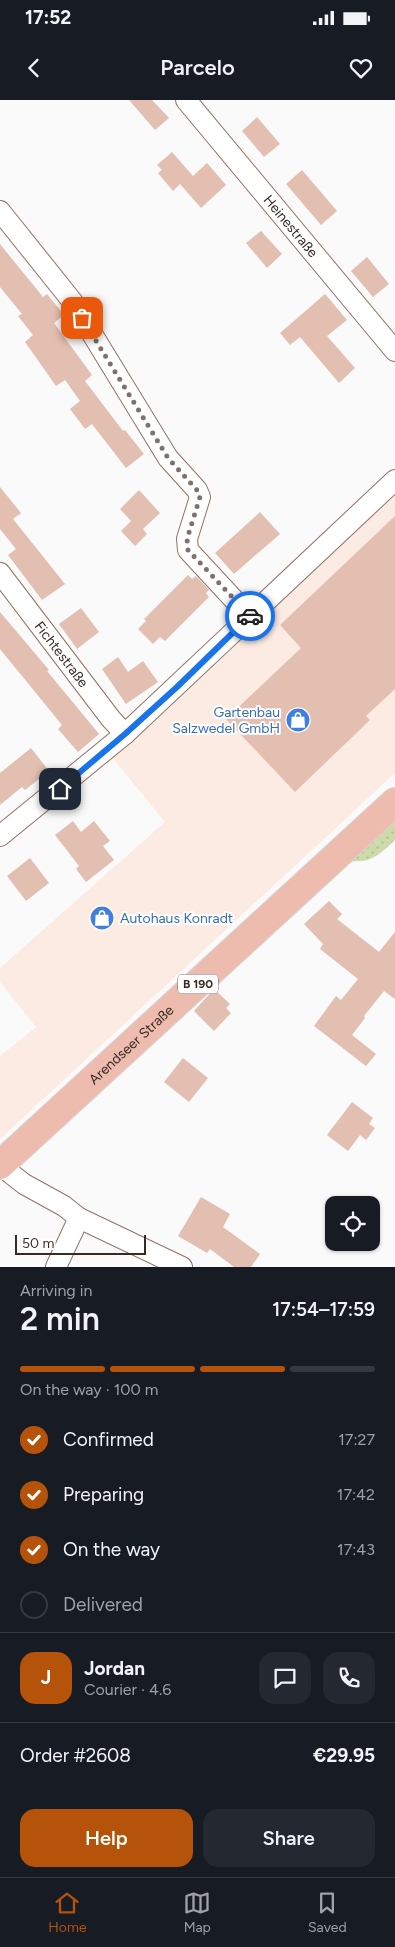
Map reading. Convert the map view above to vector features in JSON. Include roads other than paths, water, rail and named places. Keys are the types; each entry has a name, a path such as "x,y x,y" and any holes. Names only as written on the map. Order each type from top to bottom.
{"main road":[{"name":"Arendseer Straße","path":"0,1165 395,802"}],"street":[{"name":"Heinestraße","path":"186,100 395,351"},
{"path":"0,211 72,301 168,458 197,490 200,497 187,539 188,550 250,617"},
{"path":"0,836 125,734 395,480"},
{"name":"Fichtestraße","path":"0,572 125,734"},
{"path":"0,1165 24,1184 64,1206 79,1218 182,1267"},
{"path":"56,1267 79,1218"}],"place":[{"name":"Gartenbau Salzwedel GmbH","path":"298,720"},
{"name":"Autohaus Konradt","path":"102,918"}]}
